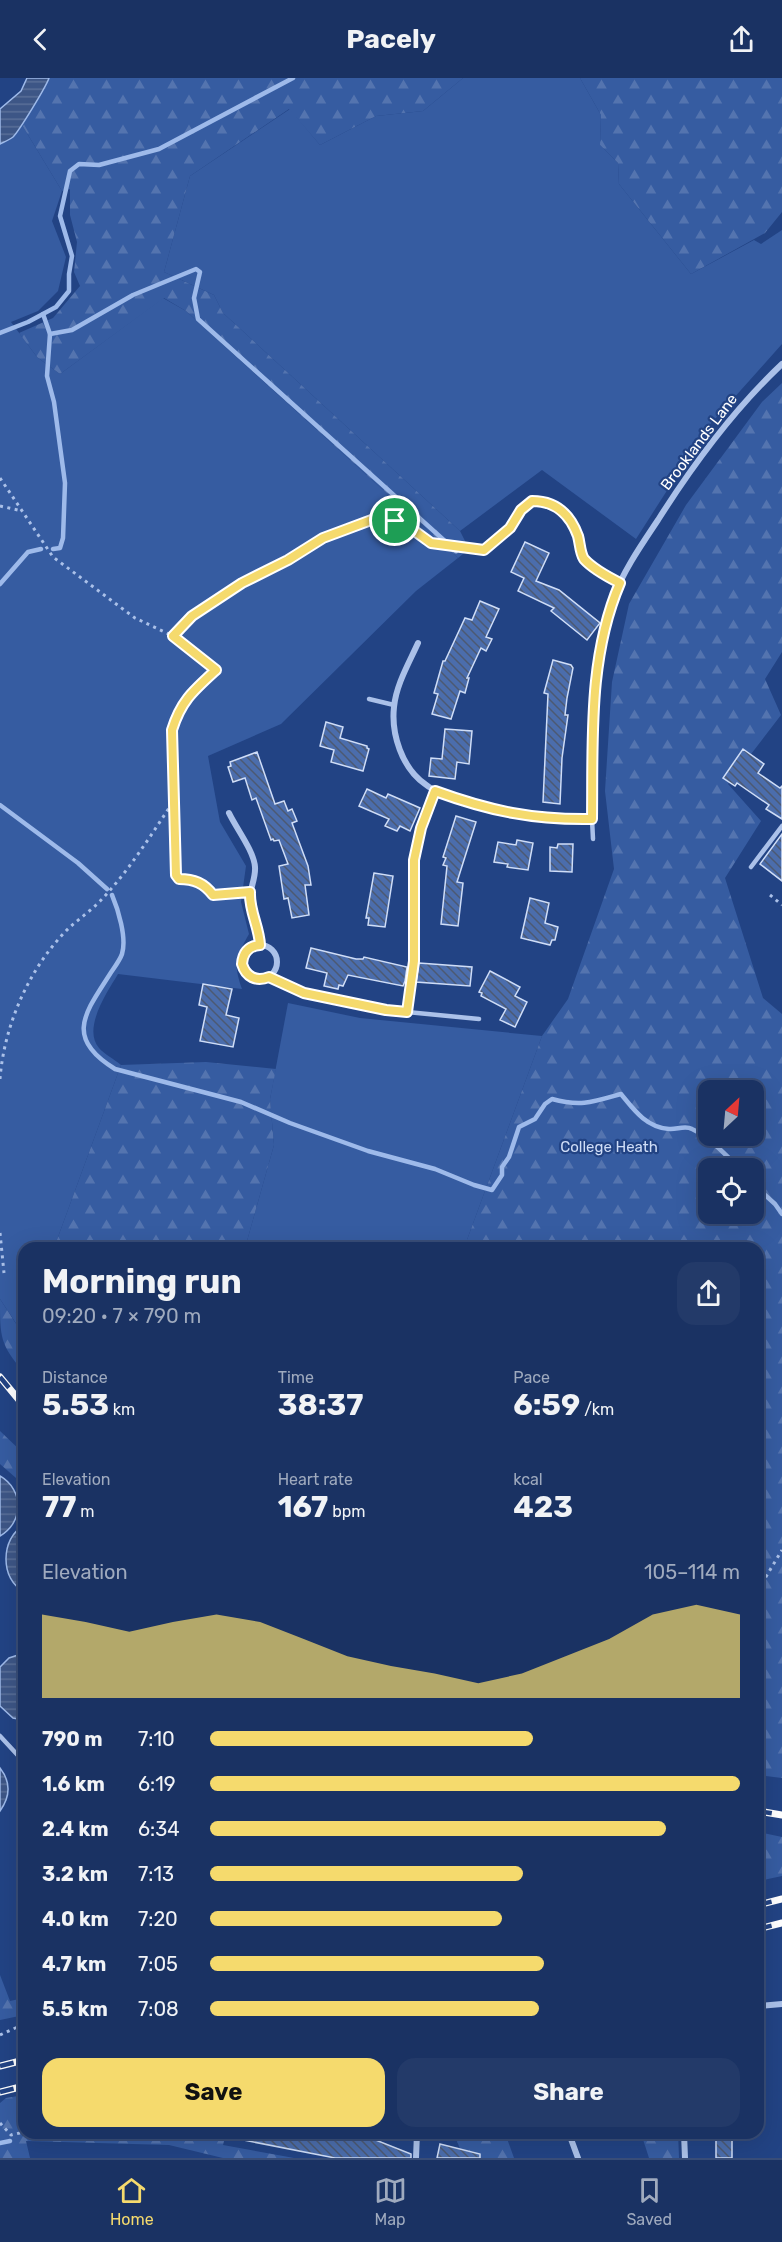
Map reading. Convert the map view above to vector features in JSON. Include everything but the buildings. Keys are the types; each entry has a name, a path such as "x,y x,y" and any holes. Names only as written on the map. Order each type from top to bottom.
{"street":[{"name":"Brooklands Lane","path":"592,819 595,694 601,649 613,600 620,583 644,541 714,437 748,397 782,364"},
{"path":"484,550 510,528 525,506 532,501 550,502 564,512 571,521 578,535 582,556 589,564 620,583"},
{"path":"418,643 401,680 394,705 395,735 409,768 419,780 435,791 490,809 530,817 592,819"},
{"path":"269,977 304,993 386,1010 407,1012 414,961 414,860 421,828 435,791"},
{"path":"229,813 253,859 255,868 249,905 259,931 260,945"},
{"path":"260,945 270,948 277,958 276,969 269,977 252,978 247,974 242,964 245,952 249,948 260,945"},
{"path":"764,2006 782,2004"},
{"path":"416,2158 417,2139"},
{"path":"571,2139 578,2158"},
{"path":"684,2139 685,2158"}],"lane":[{"path":"369,699 394,705"},
{"path":"592,819 593,839"},
{"path":"751,867 782,826"},
{"path":"407,1012 478,1019"},
{"path":"0,1736 18,1756"}],"path":[{"path":"0,478 53,556 135,618 173,636 216,670 194,691 178,711 172,730 176,875 179,879 193,879 207,887 213,895 250,892"},
{"path":"0,506 24,511"},
{"path":"173,636 192,616 242,583 288,560 323,538 382,516 416,532 431,543 484,550"},
{"path":"0,1079 5,1042 17,1010 44,957 68,929 102,900 139,854 173,801"},
{"path":"770,895 782,905"},
{"path":"0,1045 4,1054"},
{"path":"0,1233 4,1273"},
{"path":"764,1580 782,1550"},
{"path":"0,2035 18,2027"},
{"path":"0,2123 11,2135 18,2133"}],"green space":[{"path":"49,78 463,78 423,111 376,116 320,145 289,109 190,176 164,272 214,295 223,313 460,531 469,549 458,558 186,311 164,298 60,374 37,357 19,333 53,318 80,286 74,272 77,242 70,215 70,189 62,191 22,125"},
{"path":"463,78 580,78 601,115 600,145 618,163 619,184 691,274 754,240 761,244 782,230 782,344 707,428 636,539 542,470 460,531 223,313 214,295 164,272 190,176 290,109 320,145 376,116 423,111"},
{"path":"580,78 782,78 782,212 765,233 691,274 619,184 618,163 600,145 601,115"},
{"path":"22,125 62,191 52,221 66,257 58,291 38,311 11,322 37,357 60,374 163,298 186,311 458,558 416,591 281,724 208,756 220,822 246,866 241,902 249,934 237,961 237,973 242,989 118,974 98,1010 93,1030 99,1048 121,1065 56,1242 18,1242 18,1326 0,1299 0,144 19,130"},
{"name":"College Heath","path":"782,383 782,652 765,679 781,715 728,784 761,821 725,878 763,998 782,1014 782,1778 764,1776 764,1242 466,1242 542,1036 568,999 614,869 605,791 612,682 629,604 686,505 762,402"},
{"path":"288,1003 360,1018 542,1036 466,1242 247,1242 274,1145 270,1099"},
{"path":"206,1062 276,1069 270,1099 274,1145 247,1242 56,1242 121,1065"},
{"path":"0,1299 18,1327 18,1365 6,1347 0,1323"},
{"path":"0,1431 18,1448 18,1480 0,1464"},
{"path":"764,1833 782,1837 782,1876 764,1880"},
{"path":"0,1975 10,2001 18,1999 18,2016 0,2020"},
{"path":"18,2096 18,2139 224,2139 223,2145 294,2158 223,2158 169,2145 26,2141 30,2158 0,2158 0,2103 6,2098"},
{"path":"456,2139 507,2139 514,2158 472,2158 474,2152 460,2149"},
{"path":"643,2139 678,2139 679,2158 649,2158"}],"shaded area":[{"path":"27,78 49,78 16,133 0,144 0,109 21,91"},
{"path":"0,1476 14,1489 18,1506 14,1523 0,1536"},
{"path":"18,1530 18,1587 10,1578 6,1559 10,1539"},
{"path":"18,1655 18,1719 13,1718 0,1706 0,1667 9,1658"},
{"path":"0,1768 4,1773 8,1790 0,1811"}],"waterway":[{"path":"0,333 28,322 56,307 69,291 72,256 60,216 70,171 79,164 99,165 159,149 293,78"},
{"path":"50,334 72,330 133,295 196,269 200,272 194,298 198,319 456,551"},
{"path":"43,314 50,334 47,376 54,402 65,483 63,538 60,548 53,549"},
{"path":"0,584 28,552 41,549"},
{"path":"0,805 78,863 107,889"},
{"path":"112,895 123,932 122,954 87,1013 84,1036 89,1047 99,1058 115,1069 241,1102 290,1123 368,1151 435,1169 492,1190 502,1175 502,1167 509,1157 519,1127 535,1119 545,1104 552,1099 571,1103 587,1102 621,1094 647,1121 661,1128 686,1127 692,1129 711,1141 729,1158"},
{"path":"764,1194 782,1214"},
{"path":"0,2143 10,2141"}],"railway":[{"path":"0,1377 18,1399"},
{"path":"764,1812 782,1815"},
{"path":"764,1904 782,1899"},
{"path":"764,1928 782,1923"},
{"path":"0,2066 18,2062"},
{"path":"0,2092 18,2088"}],"route":[{"path":"532,501 550,502 564,512 571,521 578,535 582,556 589,564 620,583 613,600 601,649 595,694 592,819 530,817 490,809 435,791 421,828 414,860 412,900 414,961 407,1012 386,1010 304,993 269,977 257,979 247,974 242,958 249,948 260,945 259,931 249,905 250,892 213,895 207,887 193,879 179,879 176,875 171,747 172,730 178,711 194,691 216,670 173,636 192,616 242,583 288,560 323,538 382,516 395,521 431,543 484,550 510,528 525,506 532,501"}]}
